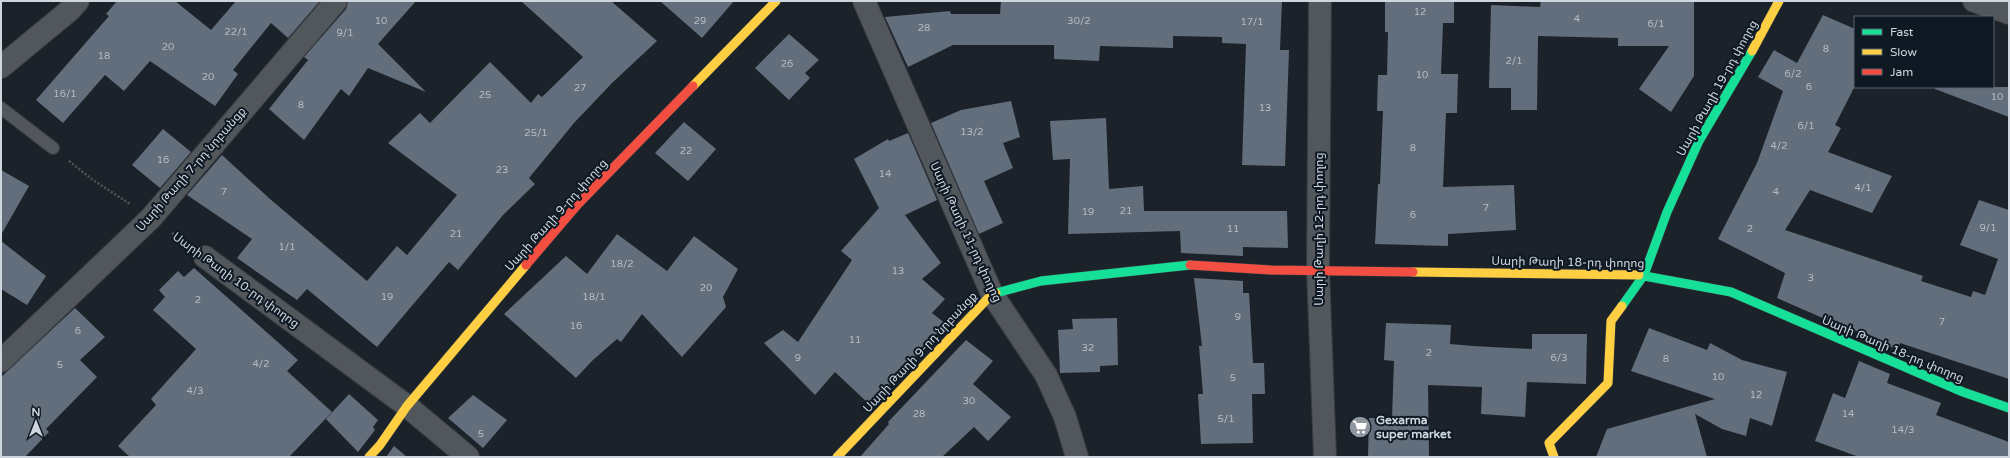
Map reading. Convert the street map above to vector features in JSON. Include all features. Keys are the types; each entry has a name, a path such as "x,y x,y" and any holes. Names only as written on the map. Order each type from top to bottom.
{"street":[{"path":"1,67 70,10 78,1"},
{"name":"Սարի Թաղի 7-րդ նրբանցք","path":"1,361 151,218 336,1"},
{"name":"Սարի Թաղի 9-րդ փողոց","path":"369,457 380,445 406,406 578,204 776,1"},
{"name":"Սարի Թաղի 11-րդ փողոց","path":"864,1 992,294 1046,375 1065,417 1077,457"},
{"name":"Սարի Թաղի 12-րդ փողոց","path":"1320,1 1318,270 1325,457"},
{"name":"Սարի Թաղի 19-րդ փողոց","path":"1554,457 1549,443 1608,383 1611,321 1644,275 1667,212 1699,141 1758,41 1779,1"},
{"path":"1974,1 2009,13"},
{"name":"Սարի Թաղի 10-րդ փողոց","path":"205,257 406,406 468,457"},
{"name":"Սարի Թաղի 9-րդ նրբանցք","path":"838,457 992,294 1041,282 1182,265 1271,270 1318,270"},
{"name":"Սարի Թաղի 18-րդ փողոց","path":"1318,270 1644,275 1731,292 1963,392 2009,408"}],"lane":[{"path":"1,108 53,148"}],"path":[{"name":"Սարի Թաղի 10-րդ փողոց","path":"53,148 93,180 151,218 205,257"}],"building":[{"path":"117,1 175,1 211,30 236,1 320,1 288,38 271,23 233,70 238,74 215,106 150,61 124,91 105,75 63,123 36,100 109,16 106,14"},
{"path":"348,1 416,1 378,44 426,92 368,68 349,96 341,89 304,140 269,109 308,60 304,57 346,9"},
{"path":"521,1 611,1 657,41 612,83 574,123 529,178 535,184 503,215 458,270 449,262 377,347 307,289 297,300 237,258 252,239 187,195 222,155 270,199 367,281 397,246 407,255 457,195 388,143 420,113 430,123 490,62 531,103 538,94 542,97 583,57"},
{"path":"660,1 734,1 702,38"},
{"path":"1001,1 1282,1 1280,50 1289,50 1285,166 1242,165 1246,44 1222,43 1222,37 1173,36 1173,48 1100,46 1099,61 1054,59 1054,45 953,45 908,67 885,17 950,11 951,14 1000,14"},
{"path":"1385,1 1454,1 1454,23 1443,23 1441,74 1458,74 1457,113 1446,113 1443,187 1514,185 1516,230 1448,234 1448,246 1375,244 1378,184 1380,184 1383,111 1377,111 1378,75 1387,75 1388,32 1385,32"},
{"path":"1541,1 1694,1 1694,76 1671,112 1639,89 1669,46 1618,46 1618,38 1538,36 1537,110 1511,110 1511,88 1489,88 1491,5 1540,7"},
{"path":"1823,15 1854,29 1854,88 1835,125 1841,128 1828,152 1892,176 1872,213 1810,190 1785,230 1923,276 1921,281 1971,297 1973,291 1985,295 1998,259 1960,245 1979,200 2009,210 2009,379 1900,343 1898,350 1868,337 1869,335 1841,326 1777,298 1785,273 1718,239 1757,163 1783,91 1758,77 1774,50 1797,63"},
{"path":"789,34 819,60 805,73 810,78 789,100 755,68"},
{"path":"2009,87 2009,117 1935,89"},
{"path":"1011,101 1020,137 1003,143 1013,168 984,181 1003,223 979,234 931,123 961,110"},
{"path":"1106,118 1109,189 1143,186 1144,211 1287,211 1288,248 1243,247 1243,256 1181,253 1180,231 1068,234 1070,159 1053,160 1050,121"},
{"path":"684,122 716,149 688,181 655,153"},
{"path":"163,129 191,152 160,188 132,165"},
{"path":"908,133 937,200 905,215 941,263 922,279 945,299 932,313 946,324 870,405 835,372 815,395 764,343 783,330 798,342 852,260 841,251 879,208 854,159 888,139 889,141"},
{"path":"1,170 29,186 1,235"},
{"path":"617,234 667,271 694,236 738,269 723,297 726,307 682,357 642,314 621,342 617,339 593,360 576,378 504,314 566,256 587,274"},
{"path":"1,241 46,276 27,305 1,289"},
{"path":"194,268 298,360 287,371 332,412 289,457 130,457 118,446 156,405 151,399 196,349 153,310 165,297 159,290 178,271 184,277"},
{"path":"1194,278 1243,281 1243,293 1249,293 1253,363 1264,363 1265,394 1252,394 1253,443 1201,444 1198,394 1203,394 1199,346 1202,346"},
{"path":"75,308 105,337 80,360 97,377 46,429 49,432 25,457 1,457 1,377"},
{"path":"1117,318 1118,365 1100,366 1100,372 1060,373 1058,330 1073,329 1072,319"},
{"path":"1386,323 1451,325 1450,344 1473,346 1532,349 1532,334 1587,334 1586,384 1527,382 1525,417 1481,414 1482,387 1428,385 1429,457 1368,457 1369,418 1392,418 1394,361 1384,360"},
{"path":"1649,328 1707,350 1710,343 1742,360 1787,372 1772,426 1750,418 1746,436 1722,429 1695,414 1707,457 1596,457 1607,429 1715,399 1631,371"},
{"path":"966,340 993,361 973,384 1011,417 988,441 974,427 942,457 860,457 889,424 888,422"},
{"path":"1859,361 1890,374 1887,383 1941,403 1936,415 2009,442 2009,457 1859,457 1815,441 1833,393 1845,398"},
{"path":"349,394 378,420 373,427 375,430 358,452 326,419"},
{"path":"473,395 507,420 483,448 448,418"},
{"path":"394,446 407,457 386,457"}],"traffic: fast":[{"path":"1622,306 1644,275 1667,212 1699,141 1752,51"},
{"path":"996,293 1041,281 1190,265"},
{"path":"1639,275 1731,292 1963,392 2009,408"}],"traffic: slow":[{"path":"693,86 776,1"},
{"path":"1752,51 1779,1"},
{"path":"369,457 380,445 407,406 526,265"},
{"path":"1413,272 1639,275"},
{"path":"837,457 992,294 996,293"},
{"path":"1554,457 1549,443 1608,383 1611,321 1622,306"}],"traffic: jam":[{"path":"526,265 578,204 693,86"},
{"path":"1190,265 1271,270 1413,272"}],"place":[{"name":"Gexarma super market","path":"1360,427"}]}
